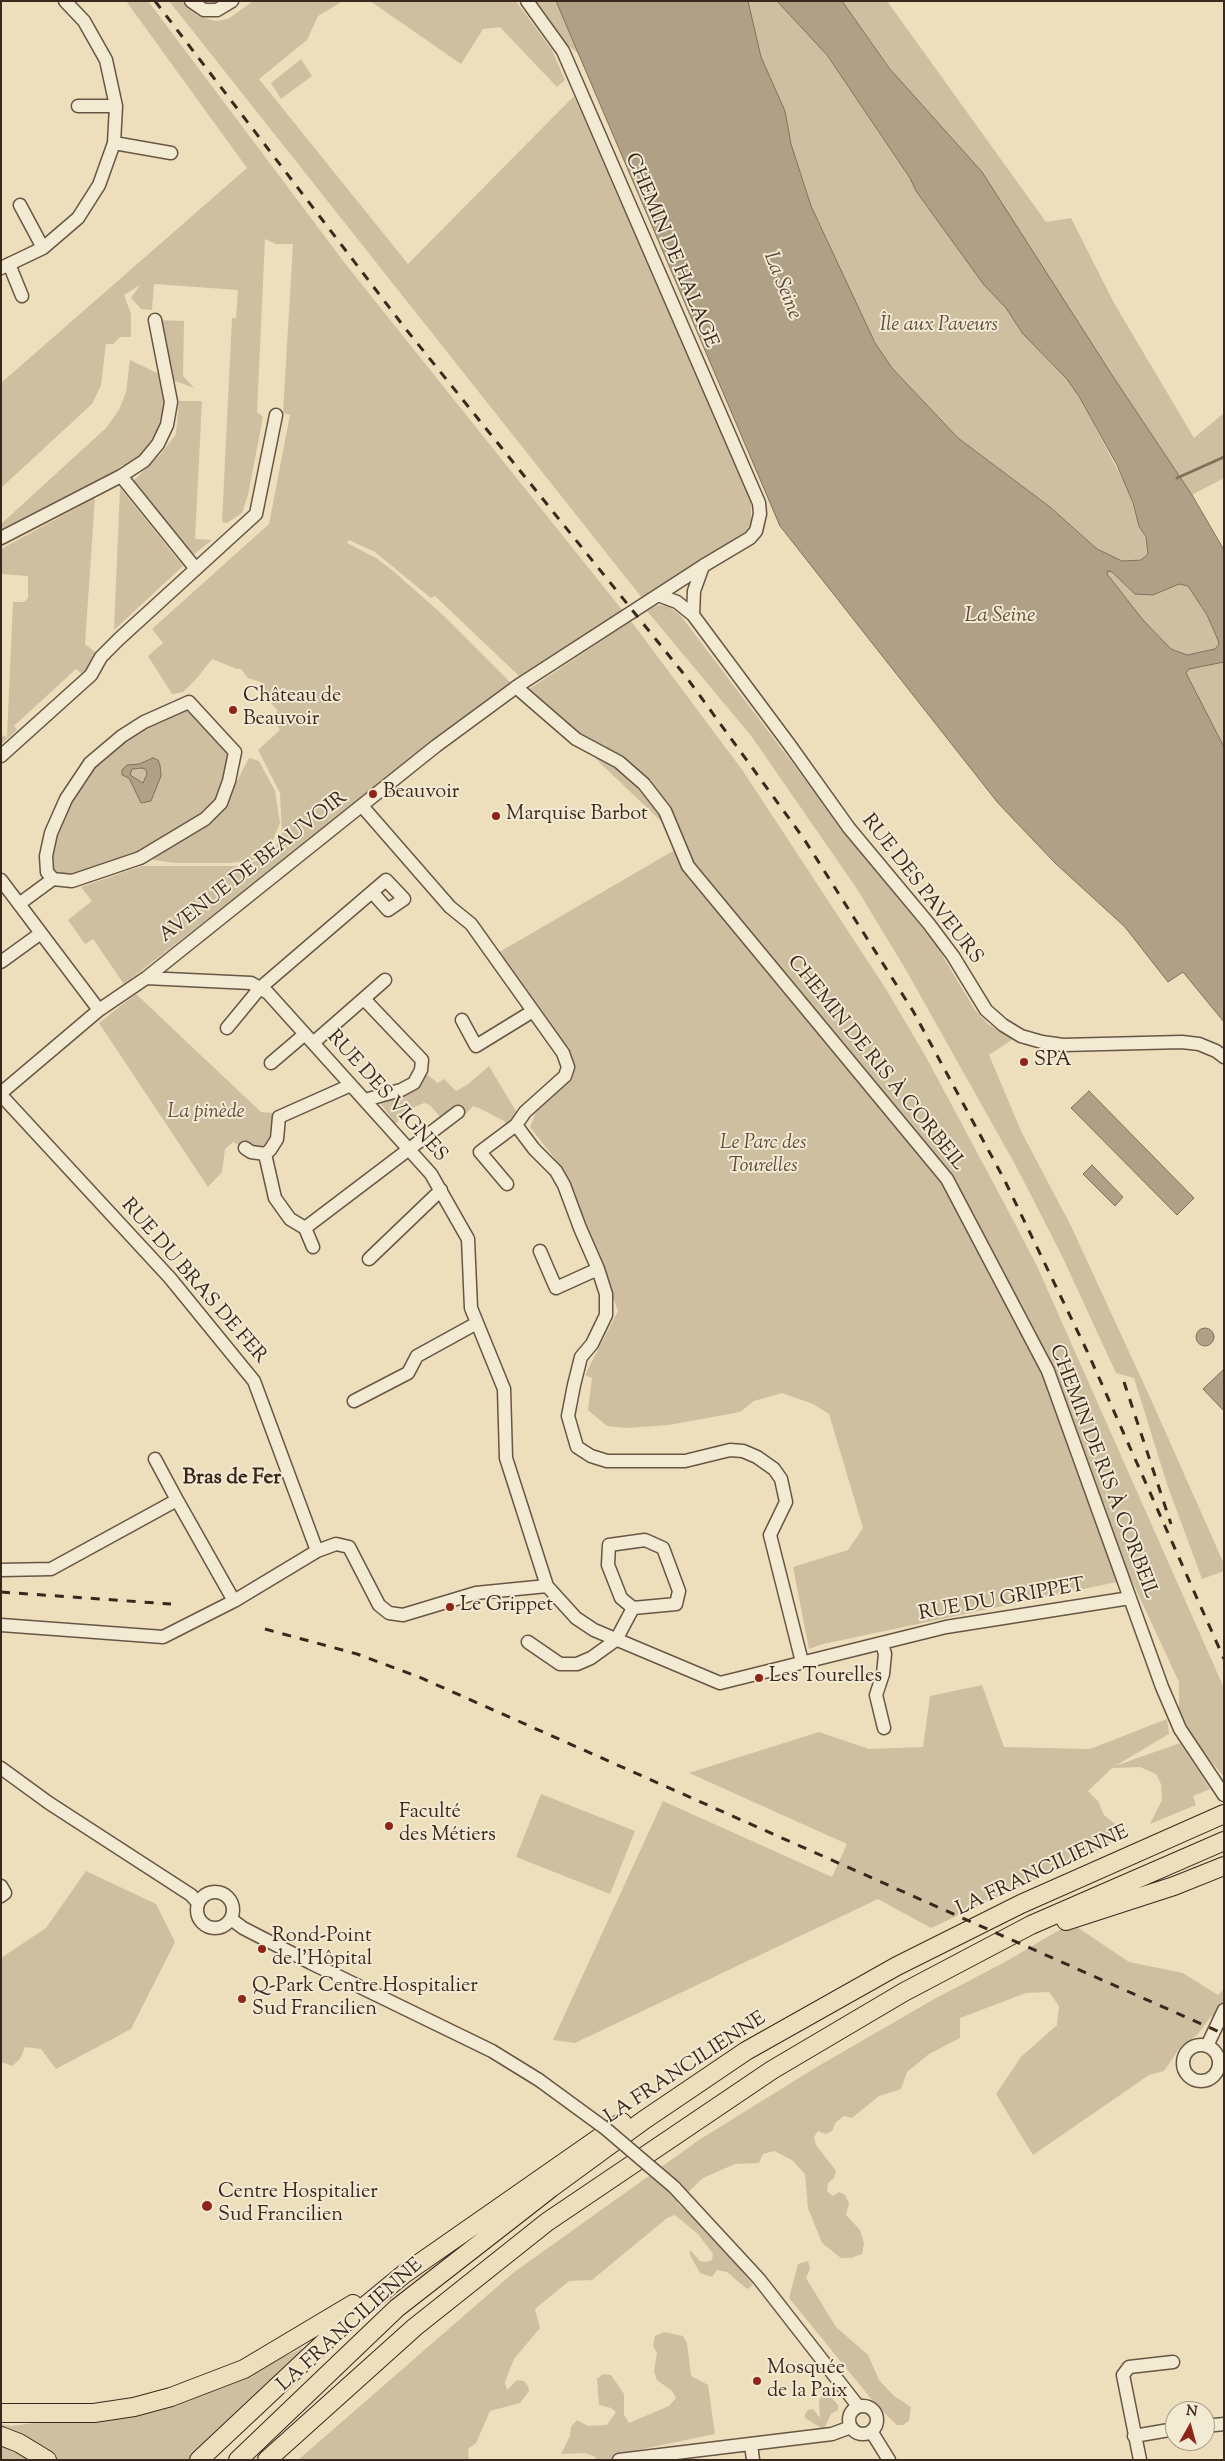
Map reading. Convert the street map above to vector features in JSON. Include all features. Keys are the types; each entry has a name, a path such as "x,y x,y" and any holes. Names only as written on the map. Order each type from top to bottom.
{"highway":[{"name":"LA FRANCILIENNE","path":"238,2460 397,2308 551,2188 644,2120 746,2051 897,1966 1021,1904 1219,1816"},
{"path":"267,2460 415,2327 547,2222 772,2070 904,1992 1031,1925 1224,1841"},
{"path":"979,1953 1075,1917 1174,1886 1224,1866"},
{"path":"199,2460 348,2320 404,2274 621,2122 644,2120"},
{"path":"1,2413 94,2413 134,2407 171,2397 244,2369 355,2303 388,2277 404,2274"},
{"path":"1,2436 24,2446 47,2460"}],"street":[{"path":"22,296 5,266 43,248 64,232 89,202 100,185 114,143 116,106 106,60 84,21 65,1"},
{"path":"191,1 204,10 218,10 232,1"},
{"name":"CHEMIN DE HALAGE","path":"527,1 563,51 759,503 759,523"},
{"path":"78,106 116,106"},
{"path":"114,143 171,153"},
{"path":"20,205 43,248"},
{"path":"1,538 121,476 144,461 158,444 167,425 171,402 155,320"},
{"path":"1,756 91,675 101,657 256,514 276,415"},
{"path":"121,476 196,569"},
{"name":"AVENUE DE BEAUVOIR","path":"1,1094 98,1010 146,978 436,746 516,687 703,566 750,538 759,523"},
{"path":"693,615 694,591 703,566"},
{"name":"RUE DES PAVEURS","path":"658,595 677,602 693,615 849,828 929,924 953,956 986,1010 1003,1025 1021,1036 1042,1042 1063,1045 1182,1042 1199,1044 1224,1057"},
{"name":"CHEMIN DE RIS À CORBEIL","path":"516,687 576,739 619,762 644,784 665,810 688,866 947,1179 1048,1371 1180,1730 1224,1795"},
{"path":"19,904 52,879 72,881 140,858 205,819 221,803 229,782 235,752 189,702 136,727 122,736 90,763 66,799 51,833 46,856 47,872 52,879"},
{"path":"362,806 450,907 471,924 563,1053 568,1067 565,1076 525,1112 516,1125 480,1152 507,1184"},
{"path":"1,880 98,1010"},
{"path":"227,1028 260,988 372,892"},
{"path":"1,962 41,933"},
{"name":"RUE DES VIGNES","path":"146,978 251,983 268,993 431,1174 468,1239 471,1308 504,1389 506,1458 547,1586"},
{"path":"309,1039 364,999 385,980"},
{"path":"364,999 422,1060 421,1070 414,1083 401,1090 365,1100"},
{"path":"462,1020 476,1046 533,1011"},
{"name":"RUE DES VIGNES","path":"272,1063 309,1039"},
{"path":"245,1148 251,1152 265,1154 270,1150 276,1139 279,1117 351,1085"},
{"name":"RUE DU BRAS DE FER","path":"1,1094 170,1278 254,1381 317,1551"},
{"path":"305,1228 458,1112"},
{"path":"516,1125 534,1149 556,1171 598,1269 606,1294 606,1315 592,1344 581,1357 568,1416 577,1447 591,1456 607,1461 684,1461 730,1450 757,1457 774,1469 781,1479 786,1502 770,1535 802,1662"},
{"path":"265,1154 275,1198 290,1219 305,1228 313,1248"},
{"path":"369,1259 440,1190"},
{"path":"540,1251 556,1288 598,1269"},
{"path":"354,1401 408,1373 417,1356 477,1323"},
{"path":"155,1459 234,1601"},
{"path":"1,1570 51,1570 177,1500"},
{"path":"645,1540 663,1548 679,1592 676,1604 633,1608 621,1598 608,1565 609,1545 645,1540"},
{"path":"1,1625 162,1636 234,1601 317,1551 336,1544 348,1548 379,1605 389,1613 403,1616 476,1594 547,1586"},
{"name":"RUE DU GRIPPET","path":"547,1586 576,1618 594,1630 720,1683 946,1627 1130,1598"},
{"path":"528,1642 560,1664 577,1664 591,1658 616,1640 633,1608"},
{"path":"882,1644 885,1654 883,1674 876,1695 884,1728"},
{"path":"1,1768 49,1803 191,1895 198,1903 198,1919 206,1926 223,1927 231,1919 233,1907 230,1901 221,1893 209,1893 198,1903"},
{"path":"1,1886 5,1893 1,1896"},
{"path":"231,1919 243,1928 311,1963 492,2051 539,2080 606,2130 674,2187 758,2279 858,2406 868,2407 875,2414 876,2423 871,2431 863,2434 851,2428 832,2434 619,2460"},
{"path":"1207,2046 1224,2010"},
{"path":"1201,2045 1207,2046 1215,2051 1219,2058 1221,2070 1204,2080 1192,2078 1187,2073 1184,2060 1189,2049 1201,2045"},
{"path":"1140,2460 1123,2375 1129,2367 1173,2362"},
{"path":"851,2428 850,2413 858,2406"},
{"path":"871,2431 889,2460"},
{"path":"1134,2436 1165,2431"},
{"path":"751,2444 753,2460"}],"green space":[{"path":"126,1 148,1 347,266 623,611 519,676 435,596 431,598 375,552 349,540 347,543 376,558 392,570 444,616 511,683 124,984 93,939 85,944 68,920 92,901 81,887 142,866 243,866 271,855 282,835 280,793 258,750 280,730 271,717 278,711 266,698 266,691 261,682 248,678 241,669 212,659 183,692 172,694 148,656 163,643 152,629 269,524 290,415 283,413 293,244 276,244 265,239 257,412 263,417 248,495 242,513 227,523 222,522 232,318 236,318 238,290 154,284 152,310 141,309 131,298 140,285 124,295 131,314 131,337 120,337 113,344 106,344 101,385 92,404 1,488 1,383 247,168"},
{"path":"169,1 181,1 198,16 216,21 228,19 253,1 343,1 318,16 307,40 259,79 408,264 574,96 751,499 751,524 745,532 642,598"},
{"path":"370,1 516,1 552,50 565,80 557,87 500,27 483,29 461,64"},
{"path":"535,1 556,1 579,54 564,42"},
{"name":"Île aux Paveurs","path":"748,1 777,1 821,47 910,178 916,191 984,285 1006,308 1023,334 1067,379 1080,398 1127,488 1138,522 1148,544 1148,554 1144,559 1122,561 1097,549 1050,507 958,438 892,368 875,343 811,206 791,144 785,111 761,57"},
{"path":"842,1 887,1 1046,222 1071,218 1114,303 1194,438 1224,413 1224,478 1192,495 1112,375"},
{"path":"301,59 312,76 281,99 271,83"},
{"path":"155,320 184,321 183,376 194,388 167,378 167,425 133,468 122,465 115,473 1,532 1,524 106,428 119,410 126,392 130,360 165,377"},
{"path":"179,401 202,401 195,539 212,540 188,559 129,485 160,455 176,434"},
{"path":"120,488 183,566 114,630"},
{"path":"95,498 85,644 101,657 82,674 76,669 14,726 17,730 1,744 1,735 7,737 13,602 24,602 28,598 28,576 1,574 1,549"},
{"path":"1108,570 1135,594 1153,595 1179,584 1188,586 1207,616 1219,644 1215,649 1187,655 1171,649 1143,620 1107,574"},
{"path":"658,605 668,606 681,616 856,847 936,945 975,1010 988,1024 1013,1039 989,1055 1022,1133 1071,1226 1153,1404 1224,1564 1224,1571 1202,1579 1167,1484 1134,1378 1116,1373 1062,1256 1017,1168 906,970 857,889 752,737 647,611"},
{"name":"Le Parc des Tourelles","path":"631,621 743,771 886,989 926,1057 1037,1266 1224,1688 1224,1777 1200,1748 1179,1714 1179,1682 1131,1579 823,1644 809,1649 793,1567 848,1550 863,1528 829,1414 813,1404 782,1393 754,1401 740,1412 669,1425 627,1428 607,1426 588,1410 592,1378 585,1375 618,1311 565,1172 530,1127 539,1104 572,1075 496,954 685,844 599,762 576,733 525,692"},
{"path":"1224,662 1224,747 1186,673 1189,669"},
{"path":"172,711 189,711 230,757 221,803 167,842 58,881 46,856 51,833 90,763"},
{"path":"249,758 259,761 275,791 280,823 267,854 250,861 227,863 175,863 154,860 151,857 153,855 167,849 202,828 222,810"},
{"name":"La pinède","path":"136,994 261,1112 275,1113 274,1133 267,1149 245,1148 233,1142 225,1149 222,1172 208,1187 99,1023"},
{"path":"489,1066 521,1117 510,1129 504,1121 473,1106 462,1118 458,1112 449,1111 440,1117 430,1105 424,1103 399,1114 398,1122 395,1123 381,1104 382,1096 401,1090 421,1070 438,1083 444,1079 456,1091 467,1085"},
{"path":"982,1685 1004,1747 1090,1749 1167,1719 1169,1734 1115,1766 1180,1743 1210,1789 1193,1796 1196,1805 1150,1824 1162,1800 1161,1784 1156,1774 1140,1767 1112,1768 1088,1791 1098,1801 1104,1815 1126,1833 1104,1847 931,1928 878,1899 575,2043 553,2040 663,1801 832,1877 847,1844 689,1773 819,1732 869,1749 923,1747 930,1696"},
{"path":"541,1794 635,1831 610,1894 516,1857"},
{"path":"86,1871 156,1904 175,1942 131,2029 56,2069 41,2049 25,2047 20,2059 12,2066 1,2062 1,1958 46,1928"},
{"path":"1074,1925 1129,1962 1183,1973 1218,1995 1224,1989 1224,2021 1211,2016 1198,2034 1179,2049 1164,2071 1149,2075 1033,2155 996,2094 1021,2057 1057,2025 1059,2006 1049,1992 1026,1993 960,2018 960,2038 929,2054 907,2072 901,2089 879,2096 852,2118 844,2116 836,2122 832,2131 826,2134 818,2131 814,2137 816,2145 836,2171 834,2178 828,2183 827,2191 833,2196 839,2192 845,2195 849,2203 846,2215 860,2230 864,2244 862,2254 851,2258 841,2258 822,2243 808,2208 805,2174 792,2160 774,2151 763,2154 759,2163 735,2164 703,2178 677,2203 710,2232 753,2285 747,2289 727,2272 717,2270 712,2277 700,2273 690,2255 690,2250 700,2261 712,2260 713,2254 698,2234 675,2215 667,2218 592,2280 569,2281 535,2309 540,2328 514,2359 505,2382 507,2390 517,2380 524,2381 529,2391 520,2403 490,2411 476,2443 468,2449 469,2460 298,2460 513,2273 699,2140 815,2068 936,1998 1005,1962 1061,1929"},
{"path":"808,2261 810,2269 806,2278 836,2327 868,2355 879,2380 894,2396 911,2407 909,2421 903,2425 897,2425 877,2406 789,2298 798,2264"},
{"path":"664,2332 683,2336 687,2343 691,2376 708,2385 715,2434 628,2452 618,2460 594,2460 596,2457 585,2453 561,2454 570,2436 571,2427 577,2420 588,2426 607,2425 616,2412 611,2408 599,2405 597,2379 603,2374 611,2375 624,2394 624,2415 629,2423 669,2406 676,2398 672,2391 657,2380 654,2371 657,2353 653,2346 655,2336"},
{"path":"302,2348 303,2353 192,2460 1,2460 1,2424 11,2426 175,2406 221,2388"},
{"path":"825,2387 829,2390 828,2394 838,2405 838,2410 831,2414 825,2427 821,2428 805,2418 805,2414 808,2410 813,2409 820,2418 819,2401"}],"water":[{"name":"La Seine","path":"556,1 748,1 761,57 785,111 791,144 811,206 875,343 892,368 958,438 1050,507 1097,549 1122,561 1141,560 1148,554 1146,537 1139,526 1133,503 1117,465 1080,398 1067,379 1023,334 1006,308 984,285 916,191 910,178 827,55 777,1 842,1 890,69 982,172 1112,375 1192,495 1224,550 1224,662 1189,669 1186,673 1224,747 1224,1022 1183,972 1168,982 1125,927 1055,863 998,803 780,526","holes":["1108,571 1112,572 1135,594 1153,595 1179,584 1188,586 1207,615 1219,644 1215,649 1187,655 1171,649 1143,620 1107,574"]},
{"path":"153,758 158,760 161,776 151,801 141,803 129,778 122,775 122,770 127,765 139,764","holes":["142,768 146,770 147,774 143,783 130,775 132,769"]},
{"path":"1089,1091 1194,1198 1177,1215 1071,1108"},
{"path":"1092,1165 1123,1197 1115,1206 1083,1174"},
{"path":"1201,1328 1209,1328 1214,1333 1212,1344 1201,1346 1196,1341 1196,1333"},
{"path":"1224,1369 1224,1411 1203,1389"}],"waterway":[{"path":"1177,478 1224,457"}],"railway":[{"path":"155,1 405,328 687,678 804,839 913,1011 1004,1179 1088,1353 1224,1659"},
{"path":"1124,1382 1171,1524"},
{"path":"1,1592 171,1604"},
{"path":"265,1629 357,1654 419,1677 1224,2034"}],"place":[{"name":"Château de Beauvoir","path":"233,710"},
{"name":"Beauvoir","path":"373,794"},
{"name":"Marquise Barbot","path":"496,816"},
{"name":"SPA","path":"1024,1062"},
{"name":"Le Grippet","path":"450,1607"},
{"name":"Les Tourelles","path":"759,1678"},
{"name":"Faculté des Métiers","path":"389,1826"},
{"name":"Rond-Point de l'Hôpital","path":"262,1949"},
{"name":"Q-Park Centre Hospitalier Sud Francilien","path":"242,1999"},
{"name":"Centre Hospitalier Sud Francilien","path":"207,2206"},
{"name":"Mosquée de la Paix","path":"757,2381"}],"district":[{"name":"Bras de Fer","path":"232,1479"}]}
